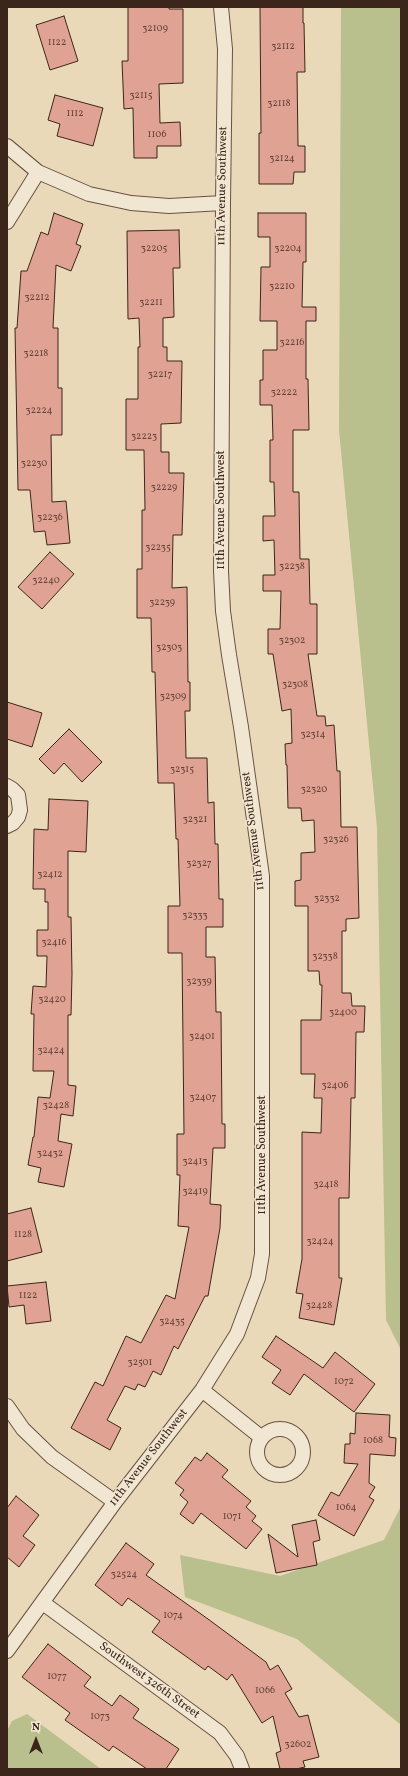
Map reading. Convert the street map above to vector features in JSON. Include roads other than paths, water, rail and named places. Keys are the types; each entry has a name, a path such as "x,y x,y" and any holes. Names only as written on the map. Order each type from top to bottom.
{"street":[{"name":"11th Avenue Southwest","path":"7,1650 43,1603 115,1502 202,1390 237,1334 258,1278 262,1254 262,876 241,727 229,655 224,612 222,571 225,49 221,7"},
{"path":"7,146 38,172 90,194 131,203 169,206 223,203"},
{"path":"7,222 38,172"},
{"path":"7,786 18,795 20,810 18,817 13,823 7,826"},
{"path":"202,1390 262,1438"},
{"path":"7,1406 23,1429 52,1457 115,1502"},
{"name":"Southwest 326th Street","path":"43,1603 220,1733 237,1756 242,1769"}]}
